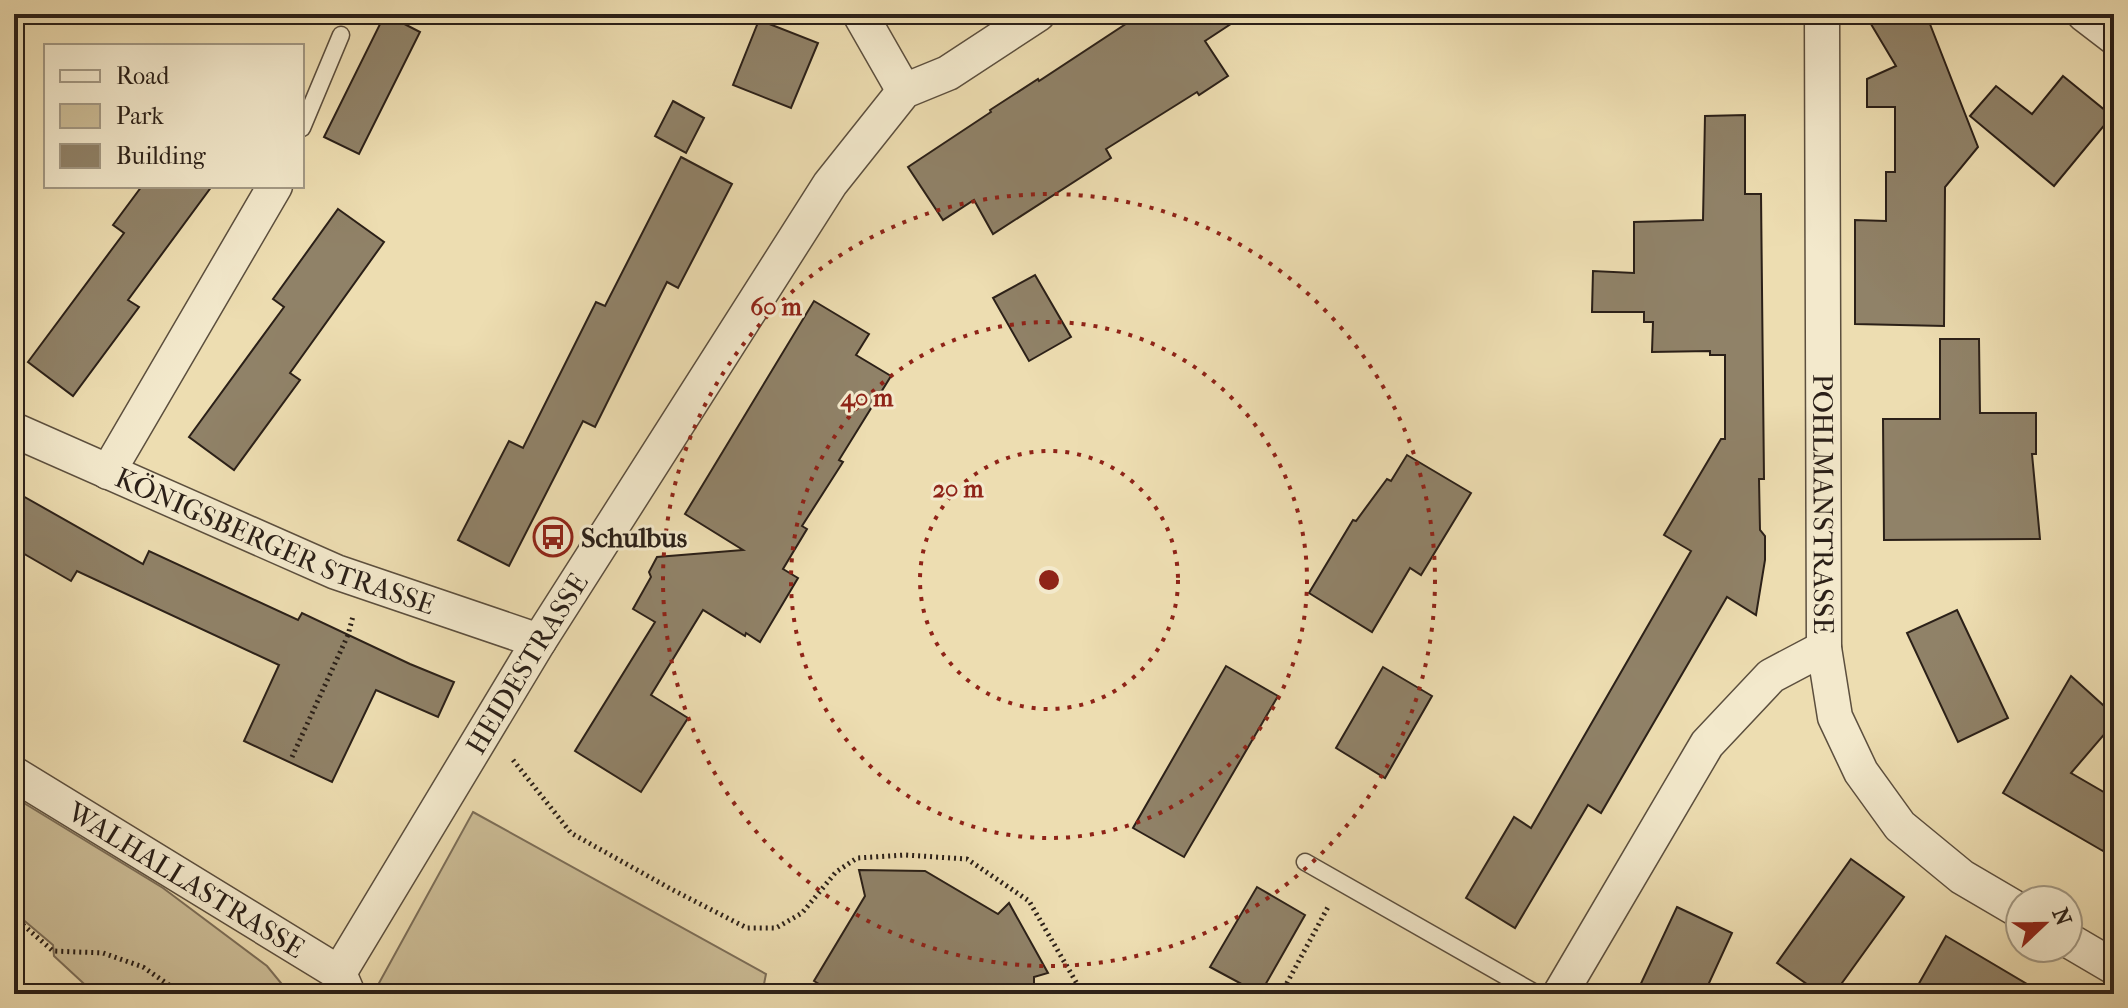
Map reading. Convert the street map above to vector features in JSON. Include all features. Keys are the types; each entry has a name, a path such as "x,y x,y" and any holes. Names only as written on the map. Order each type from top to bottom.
{"street":[{"path":"860,14 904,91"},
{"name":"HEIDESTRASSE","path":"343,983 539,641 830,184 904,91 948,73 1038,14"},
{"name":"POHLMANSTRASSE","path":"1560,994 1707,744 1771,676 1824,648 1822,14"},
{"path":"2084,14 2114,37"},
{"path":"108,472 274,188"},
{"name":"KÖNIGSBERGER STRASSE","path":"14,430 336,572 539,641"},
{"path":"1824,648 1835,717 1861,772 1900,826 1962,877 2004,902"},
{"name":"WALHALLASTRASSE","path":"14,774 343,983"},
{"path":"2084,949 2114,967"}],"lane":[{"path":"304,123 341,35"},
{"path":"1305,862 1537,994"}],"path":[{"path":"292,757 348,635 361,580"},
{"path":"481,739 515,761 571,833 747,928 776,928 802,913 836,872 857,858 905,855 967,859 1029,901 1083,994"},
{"path":"1281,994 1342,882"},
{"path":"14,917 53,951 103,953 116,957 143,967 182,994"}],"green space":[{"path":"14,797 163,888 267,966 290,994 95,994 54,956 53,945 14,912"},
{"path":"473,812 766,974 762,994 373,994"}],"building":[{"path":"385,14 420,32 359,154 324,137"},
{"path":"1141,14 1246,14 1205,41 1228,76 1106,149 1111,158 993,234 974,200 943,220 908,167 990,110"},
{"path":"1865,14 1926,14 1978,147 1945,187 1944,326 1855,324 1855,220 1886,221 1886,172 1895,172 1895,107 1867,107 1867,79 1896,66"},
{"path":"759,20 818,43 791,108 733,85"},
{"path":"2063,76 2112,116 2054,186 1970,116 1996,86 2032,114"},
{"path":"673,101 704,118 686,153 655,136"},
{"path":"1745,115 1745,194 1761,194 1764,479 1759,479 1760,530 1765,536 1765,560 1756,615 1727,597 1601,813 1588,805 1515,928 1466,898 1514,817 1531,828 1691,551 1664,535 1721,439 1725,439 1725,355 1710,355 1710,351 1652,352 1653,322 1644,322 1644,312 1592,312 1593,271 1634,273 1634,222 1703,220 1705,116"},
{"path":"681,157 732,184 678,288 667,282 595,427 583,421 509,566 458,540 509,441 523,448 596,302 605,306"},
{"path":"141,188 211,188 128,300 139,307 73,396 28,362 124,233 113,225"},
{"path":"338,209 384,242 290,373 300,380 234,470 189,437 284,307 273,299"},
{"path":"1035,275 1071,337 1029,361 993,298"},
{"path":"814,301 869,334 856,355 891,376 839,460 843,462 802,526 807,529 783,569 798,578 760,642 703,610 651,695 688,718 641,792 575,751 655,622 633,609 651,577 649,572 657,557 743,550 685,514"},
{"path":"1940,339 1979,339 1980,413 2036,413 2036,454 2032,454 2040,539 1884,540 1883,419 1940,419"},
{"path":"1407,455 1471,493 1421,575 1410,568 1372,632 1309,593 1353,520 1356,521 1387,479 1391,481"},
{"path":"14,491 143,564 149,551 298,620 302,613 454,682 438,717 376,690 332,782 244,741 279,665 77,571 71,581 14,548"},
{"path":"1957,610 2008,718 1958,742 1907,633"},
{"path":"1226,666 1278,696 1184,857 1133,828"},
{"path":"1383,667 1432,696 1385,778 1336,748"},
{"path":"2071,676 2114,715 2114,723 2071,773 2114,798 2114,832 2103,851 2003,793"},
{"path":"1851,859 1904,897 1834,994 1821,994 1777,963"},
{"path":"859,870 925,871 998,914 1009,903 1048,973 1034,977 1034,994 836,994 814,981 865,896"},
{"path":"1257,887 1305,915 1260,994 1210,967"},
{"path":"1677,907 1732,933 1704,994 1636,994"},
{"path":"1946,936 2044,994 1913,994"}],"place":[{"name":"Schulbus","path":"553,537"}]}
